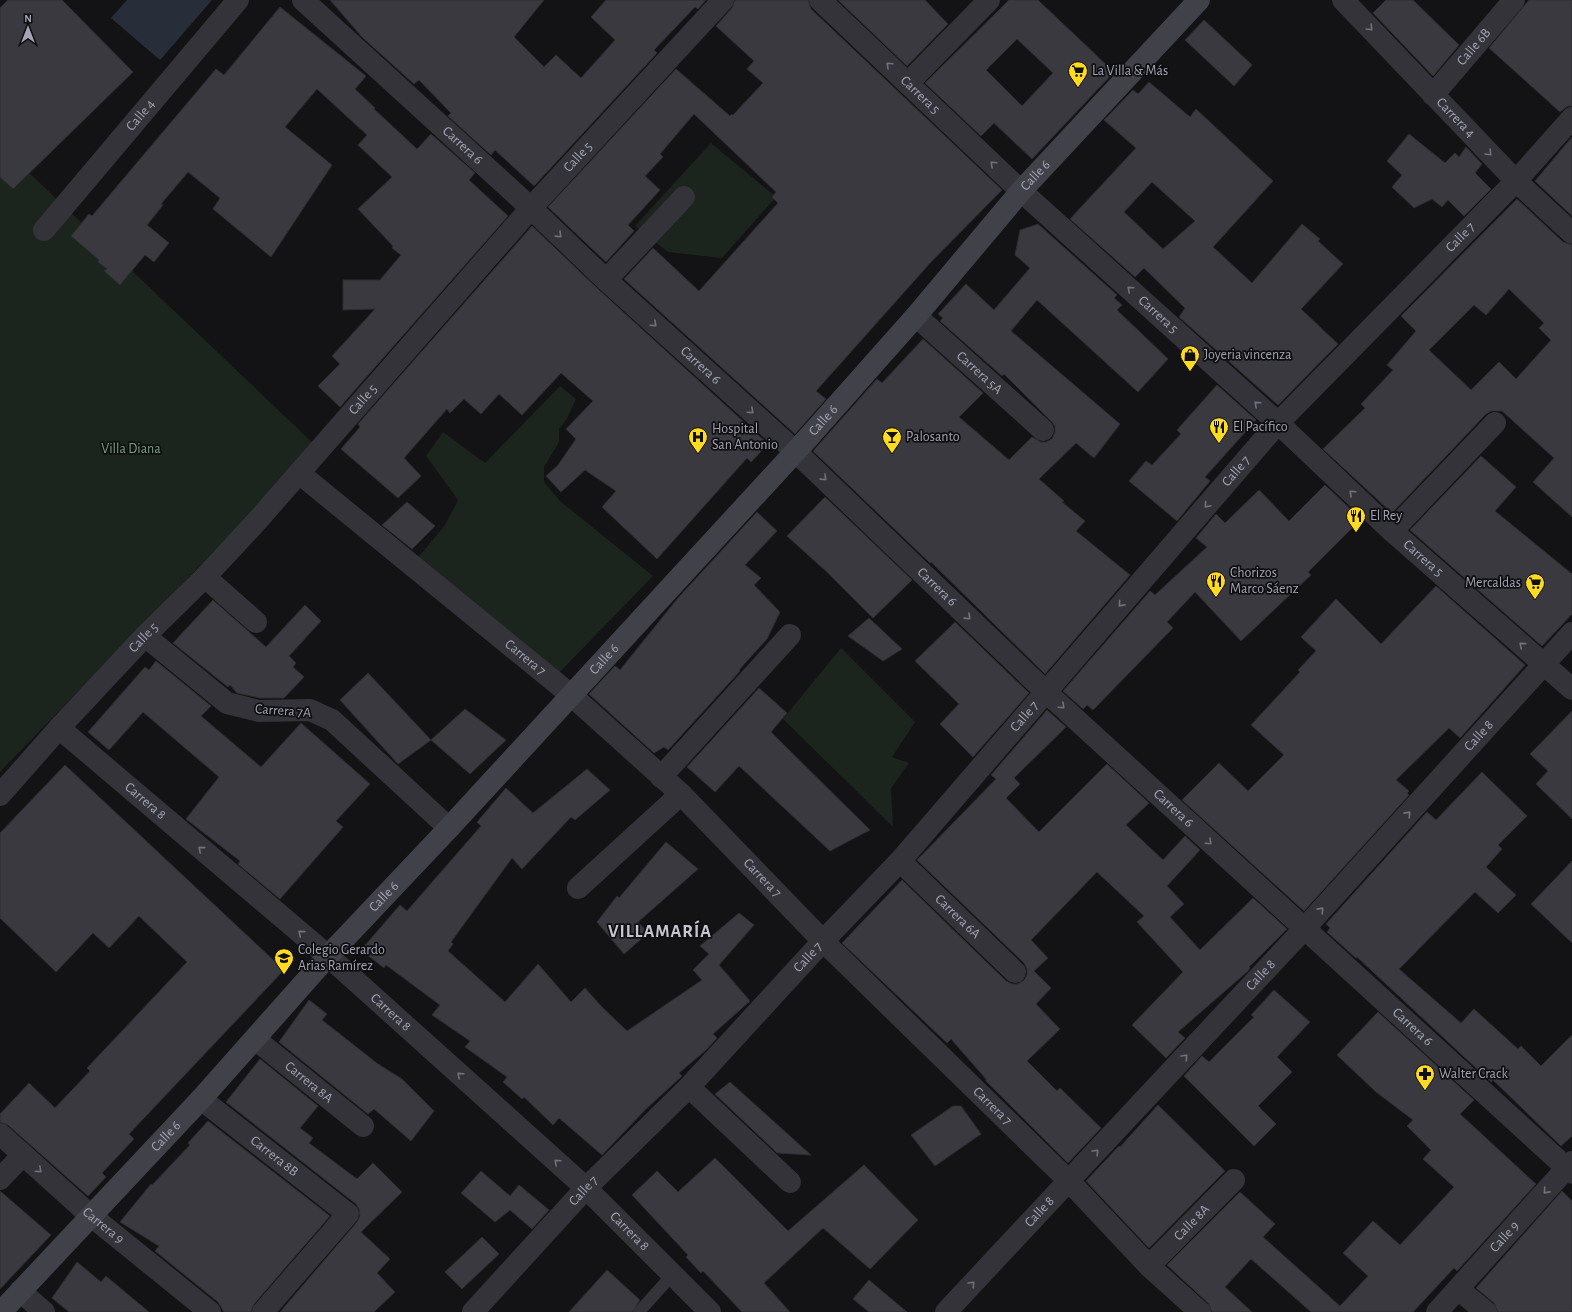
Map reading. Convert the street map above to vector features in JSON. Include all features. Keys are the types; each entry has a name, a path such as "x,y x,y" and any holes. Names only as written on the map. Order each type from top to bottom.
{"main road":[{"name":"Calle 6","path":"1,1312 90,1215 201,1099 328,956 449,828 796,451 916,316 1022,191 1199,0"}],"street":[{"name":"Calle 4","path":"44,230 238,0"},
{"name":"Carrera 6","path":"304,0 531,208 606,280 796,451 1045,691 1304,929 1570,1168"},
{"name":"Calle 5","path":"0,795 59,728 145,636 205,577 299,473 531,208 723,0"},
{"name":"Carrera 5","path":"820,0 1022,191 1278,423 1392,531 1572,689"},
{"path":"908,83 989,0"},
{"name":"Calle 6B","path":"1433,94 1514,0"},
{"name":"Carrera 4","path":"1354,4 1433,94 1516,181 1572,233"},
{"name":"Calle 7","path":"473,1312 586,1188 689,1087 823,941 900,861 1045,691 1278,423 1516,181 1572,118"},
{"path":"606,280 684,197"},
{"name":"Carrera 5A","path":"916,316 1043,430"},
{"path":"1392,531 1496,423"},
{"name":"Carrera 7","path":"299,473 571,694 681,794 823,941 1069,1180 1149,1266 1200,1312"},
{"path":"205,577 256,622"},
{"name":"Calle 8","path":"946,1312 1304,929 1572,633"},
{"path":"661,777 790,635"},
{"name":"Carrera 7A","path":"145,636 227,703 259,711 310,710 332,720 449,828"},
{"name":"Carrera 8","path":"59,728 328,956 586,1188 710,1312"},
{"path":"578,888 681,794"},
{"name":"Carrera 6A","path":"900,861 1015,972"},
{"name":"Carrera 8A","path":"255,1039 363,1126"},
{"path":"689,1087 790,1182"},
{"name":"Carrera 8B","path":"201,1099 348,1214 263,1312"},
{"name":"Carrera 9","path":"0,1134 90,1215 210,1312"},
{"path":"0,1179 23,1155"},
{"name":"Calle 9","path":"1437,1312 1570,1168"},
{"name":"Calle 8A","path":"1149,1266 1234,1180"},
{"path":"1458,1289 1486,1312"},
{"path":"20,1291 44,1312"}],"lane":[{"path":"639,1312 672,1275"}],"green space":[{"path":"711,143 776,197 722,258 668,252 635,226"},
{"name":"Villa Diana","path":"0,145 316,446 0,772"},
{"path":"560,386 576,399 567,419 559,429 559,442 544,467 544,482 560,501 653,576 557,675 415,561 445,525 458,500 426,456 443,432 485,463"},
{"path":"841,648 915,722 892,757 909,763 891,788 893,827 783,719"}],"shaded area":[{"path":"127,0 212,0 160,60 111,18"}],"building":[{"path":"8,0 62,0 133,72 13,189 0,177 0,8"},
{"path":"330,0 544,0 514,37 544,67 556,55 581,78 615,40 591,17 606,0 706,0 698,9 695,7 654,50 657,53 534,186 495,150 491,155 448,116 451,113 419,80 414,84 362,37"},
{"path":"735,0 808,0 811,9 1002,190 931,262 816,391 826,399 795,434 624,279 653,248 699,291 778,203 772,197 776,192 694,114 660,154 663,157 645,176 660,190 628,225 634,231 606,262 548,207 676,69 730,116 732,114 733,115 763,83 747,69 754,61 716,26 732,8"},
{"path":"838,0 925,0 948,24 907,66"},
{"path":"1009,0 1038,0 1114,72 1032,159 994,123 981,136 925,83","holes":["1017,39 1053,73 1022,106 986,70"]},
{"path":"1386,0 1413,0 1459,45 1433,76 1373,13"},
{"path":"1529,0 1572,0 1572,106 1568,106 1560,112 1489,48"},
{"path":"280,7 366,76 355,89 417,149 431,134 475,173 469,180 508,216 340,407 318,386 340,364 332,356 375,309 343,310 343,280 380,280 401,255 392,248 393,246 358,209 392,177 358,145 367,135 317,89 285,127 332,165 271,257 213,209 220,198 188,172 161,204 163,205 147,225 169,243 154,262 145,255 120,285 104,271 107,269 98,262 99,260 71,236 89,214 92,216 216,69 224,75"},
{"path":"1204,20 1252,65 1234,86 1185,40"},
{"path":"1149,82 1190,117 1196,109 1273,181 1213,247 1252,283 1302,224 1320,239 1318,241 1343,264 1301,309 1338,344 1278,405 1179,317 1185,308 1144,268 1135,277 1070,219 1136,148 1104,120 1133,90 1138,94","holes":["1152,182 1195,221 1163,249 1124,212"]},
{"path":"1409,134 1445,163 1455,153 1459,157 1466,147 1482,164 1475,173 1491,189 1464,216 1448,200 1442,207 1432,199 1414,208 1392,187 1402,175 1387,161"},
{"path":"1572,137 1572,216 1535,181"},
{"path":"1517,199 1563,242 1572,245 1572,517 1533,482 1554,458 1502,411 1491,411 1486,414 1392,513 1323,449 1365,408 1361,404 1393,370 1387,365 1416,331 1401,316","holes":["1509,289 1544,323 1539,328 1551,340 1516,379 1499,362 1471,390 1429,350 1474,305 1486,315"]},
{"path":"1038,224 1117,295 1114,298 1122,305 1117,310 1168,359 1138,392 1037,300 1011,331 1120,424 1094,458 1076,443 1039,479 1064,501 1062,502 1085,521 1076,531 1130,575 1045,674 931,562 930,563 813,451 877,379 882,383 923,339 983,393 959,417 1009,460 1032,437 1041,442 1046,442 1052,439 1055,432 1055,426 1051,421 1004,374 1002,376 940,321 943,318 938,314 966,284 994,310 1030,268 1015,255 1020,230"},
{"path":"532,226 598,289 768,444 751,462 747,458 657,559 602,507 616,491 585,470 561,492 546,476 558,465 576,439 566,429 593,401 561,373 522,415 499,394 481,414 464,399 450,413 447,409 404,458 421,476 398,498 341,449 360,427 358,424"},
{"path":"1217,385 1256,420 1205,477 1210,481 1177,521 1129,481 1146,461 1152,465 1181,434 1177,430"},
{"path":"1481,456 1516,487 1495,511 1572,574 1572,614 1542,646 1410,530"},
{"path":"1325,485 1361,519 1308,572 1311,575 1241,641 1195,592 1167,622 1173,628 1093,710 1087,705 1083,709 1063,691 1150,591 1155,595 1207,547 1196,538 1216,514 1225,523 1259,490 1289,521"},
{"path":"825,497 912,580 873,618 828,573 787,536"},
{"path":"407,502 435,526 412,549 382,525"},
{"path":"757,512 777,531 745,565 761,578 754,585 780,612 767,639 739,670 740,671 668,750 664,747 654,753 589,694 615,666 620,670 678,598"},
{"path":"1436,586 1525,665 1460,738 1449,728 1396,780 1409,791 1407,793 1409,795 1304,911 1182,800 1219,763 1248,791 1284,755 1251,725 1300,672 1298,670 1316,651 1301,637 1336,599 1381,644"},
{"path":"213,600 266,647 305,605 321,621 289,656 296,663 293,667 304,677 284,698 260,698 237,693 230,685 228,687 173,643"},
{"path":"869,618 902,649 883,661 848,636"},
{"path":"955,622 1029,693 973,757 940,724 959,704 915,661"},
{"path":"156,661 211,706 201,716 261,767 301,723 370,784 336,821 343,827 280,899 238,864 240,861 186,819 219,777 143,712 109,750 88,732 145,667 149,670"},
{"path":"368,673 431,740 398,764 340,700"},
{"path":"759,688 787,713 771,732 870,830 830,851 739,766 715,792 687,767"},
{"path":"465,709 506,740 470,774 431,740"},
{"path":"1047,710 1066,727 1014,778 1020,784 1006,798 1039,832 1107,764 1149,803 1126,825 1163,860 1185,836 1200,850 1167,886 1184,904 1170,917 1200,950 1253,898 1287,929 1249,967 1250,968 1248,971 1178,1032 1185,1038 1166,1058 1132,1025 1183,972 1137,922 1144,916 1097,872 1031,940 1048,958 1034,971 1051,988 1036,1004 1060,1029 1027,1061 1057,1091 1060,1088 1101,1128 1068,1163 986,1081 986,1079 951,1039 947,1043 842,943 902,880 1006,981 1012,984 1018,984 1024,980 1027,975 1027,969 1024,963 917,860 996,779 991,775"},
{"path":"1572,711 1572,819 1536,784 1548,771 1530,754"},
{"path":"65,765 284,970 129,1134 134,1139 102,1173 106,1177 88,1196 8,1125 0,1122 0,1114 29,1083 55,1108 90,1071 87,1068 187,962 139,916 109,948 93,933 56,972 0,918 0,833"},
{"path":"587,769 610,790 575,820 571,817 522,869 512,858 451,942 453,944 448,951 505,1002 538,964 571,1002 585,988 627,1031 702,980 693,970 709,954 700,946 739,913 754,925 719,965 750,1001 713,1034 717,1038 706,1050 679,1073 682,1076 646,1109 602,1155 559,1118 553,1125 524,1097 522,1099 503,1082 507,1077 465,1047 470,1041 432,1015 440,1005 386,965 384,968 361,950 400,905 407,911 481,826 477,822 506,788 533,813"},
{"path":"1482,772 1527,816 1498,845 1502,849 1486,867 1516,895 1498,913 1475,892 1399,969 1461,1023 1474,1009 1518,1049 1521,1046 1541,1066 1572,1035 1572,1136 1561,1146 1493,1080 1491,1082 1357,957 1356,958 1327,932 1330,928 1326,924 1427,812 1436,820"},
{"path":"666,842 698,869 638,922 648,933 624,954 597,922 617,896 619,898"},
{"path":"1572,861 1572,943 1531,904"},
{"path":"1274,990 1310,1022 1277,1057 1292,1072 1258,1106 1276,1124 1254,1146 1184,1076 1202,1056 1209,1062 1254,1017 1251,1015"},
{"path":"309,1000 327,1014 322,1020 378,1064 402,1079 434,1111 411,1141 374,1109 368,1114 279,1042"},
{"path":"1378,1012 1474,1100 1460,1114 1536,1184 1457,1271 1454,1268 1413,1312 1311,1312 1251,1259 1225,1287 1252,1312 1212,1312 1208,1303 1167,1265 1240,1192 1275,1224 1263,1237 1340,1306 1368,1276 1343,1253 1373,1221 1400,1245 1454,1187 1423,1159 1431,1150 1407,1126 1413,1120 1376,1092 1337,1055"},
{"path":"260,1059 318,1106 300,1128 313,1138 309,1143 357,1179 373,1163 402,1192 361,1232 390,1259 377,1273 395,1292 374,1312 280,1312 357,1222 360,1216 359,1209 356,1204 226,1102"},
{"path":"730,1082 811,1155 777,1153 715,1094"},
{"path":"1158,1105 1225,1171 1149,1248 1086,1181 1119,1146 1120,1147"},
{"path":"953,1106 961,1106 981,1134 935,1166 911,1135"},
{"path":"208,1121 330,1216 254,1304 251,1312 224,1312 218,1302 155,1251 159,1246 120,1222 151,1184 152,1185 190,1145 188,1143"},
{"path":"715,1158 788,1231 864,1165 918,1220 870,1269 823,1228 764,1283 790,1312 742,1312 703,1271 701,1273 686,1257 688,1255 632,1195 657,1171 678,1192"},
{"path":"481,1171 510,1196 519,1185 549,1210 532,1229 510,1210 495,1222 461,1193"},
{"path":"0,1191 51,1235 0,1289"},
{"path":"1562,1191 1572,1201 1572,1312 1498,1312 1494,1303 1476,1288"},
{"path":"482,1237 499,1254 462,1289 445,1272"},
{"path":"77,1262 101,1282 106,1276 149,1312 69,1312 52,1298"},
{"path":"607,1270 640,1300 632,1312 569,1312"},
{"path":"869,1280 907,1312 869,1312 853,1299"}],"place":[{"name":"La Villa & Más","path":"1078,88"},
{"name":"Joyeria vincenza","path":"1190,372"},
{"name":"El Pacífico","path":"1219,444"},
{"name":"Hospital San Antonio","path":"698,454"},
{"name":"Palosanto","path":"892,454"},
{"name":"El Rey","path":"1356,533"},
{"name":"Chorizos Marco Sáenz","path":"1216,598"},
{"name":"Mercaldas","path":"1535,600"},
{"name":"Colegio Gerardo Arias Ramírez","path":"284,975"},
{"name":"Walter Crack","path":"1425,1091"}],"district":[{"name":"VILLAMARÍA","path":"660,932"}]}
